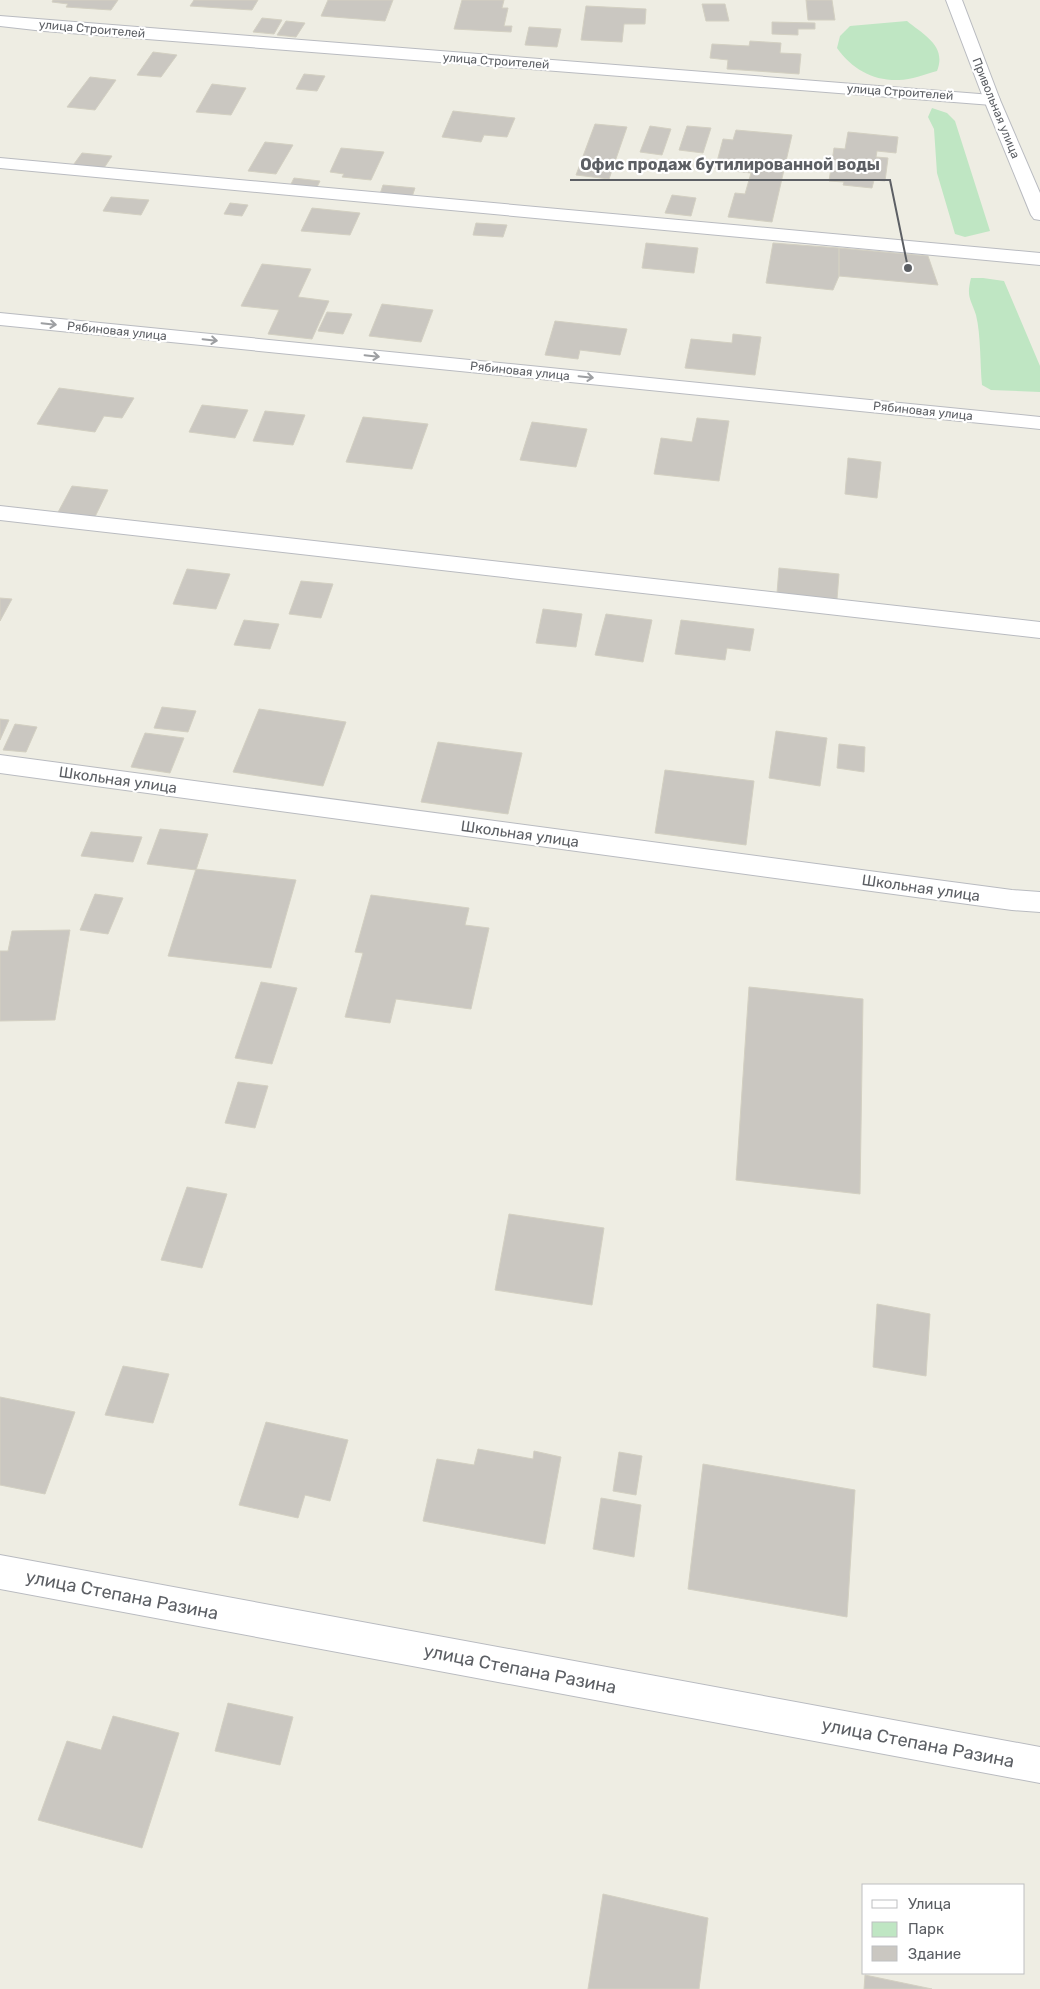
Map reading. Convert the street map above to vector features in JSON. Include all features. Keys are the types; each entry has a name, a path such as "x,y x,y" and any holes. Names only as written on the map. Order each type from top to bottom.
{"street":[{"name":"Привольная улица","path":"954,0 992,100 1040,215"},
{"name":"улица Строителей","path":"0,21 992,100"},
{"path":"0,163 819,240 1040,258"},
{"name":"Рябиновая улица","path":"0,319 1040,423"},
{"path":"0,513 1040,630"},
{"name":"Школьная улица","path":"0,764 1012,900 1040,902"},
{"name":"улица Степана Разина","path":"0,1572 1040,1765"}],"green space":[{"path":"907,21 927,36 936,48 939,55 937,71 904,80 880,78 856,68 837,48 840,36 850,26"},
{"path":"932,108 947,113 955,121 990,231 965,237 955,234 937,173 934,129 928,117"},
{"path":"971,278 1004,281 1040,366 1040,392 991,390 982,385 978,323 969,294"}],"building":[{"path":"53,0 118,0 111,10 66,7 68,4 52,2"},
{"path":"194,0 258,0 252,10 190,6"},
{"path":"328,0 393,0 385,21 321,16"},
{"path":"462,0 504,0 502,8 508,8 504,26 512,26 511,32 454,29"},
{"path":"806,0 832,0 835,20 808,20"},
{"path":"702,4 725,4 729,21 706,21"},
{"path":"586,6 646,9 645,24 624,24 622,42 581,40"},
{"path":"262,18 282,20 274,34 253,32"},
{"path":"286,21 305,23 296,37 277,35"},
{"path":"772,22 815,23 815,29 798,29 798,35 772,34"},
{"path":"529,27 561,29 557,47 525,45"},
{"path":"750,41 781,43 780,53 801,54 799,74 727,69 728,60 710,58 712,44 749,46"},
{"path":"153,52 177,55 161,77 137,75"},
{"path":"304,74 325,76 317,91 296,89"},
{"path":"90,77 116,80 95,110 67,107"},
{"path":"212,84 246,88 231,115 196,112"},
{"path":"453,111 515,118 507,137 484,135 481,142 442,137"},
{"path":"595,124 627,127 609,179 576,175"},
{"path":"650,126 671,129 662,155 640,152"},
{"path":"687,126 711,128 703,153 679,150"},
{"path":"736,130 792,135 772,222 728,217 735,193 745,194 751,173 715,169 723,139 733,140"},
{"path":"848,132 898,137 896,153 877,151 876,157 888,158 885,181 874,180 872,188 843,185 844,182 829,181 834,148 845,149"},
{"path":"265,142 293,145 276,174 248,171"},
{"path":"341,148 384,152 371,180 342,177 344,174 330,172"},
{"path":"82,153 112,156 102,171 71,168"},
{"path":"294,178 320,181 315,191 289,188"},
{"path":"383,185 415,188 411,200 379,197"},
{"path":"672,195 696,198 691,216 665,213"},
{"path":"111,197 149,200 141,215 103,211"},
{"path":"230,203 248,205 242,216 224,214"},
{"path":"312,208 360,213 350,235 301,231"},
{"path":"476,223 507,225 503,237 473,235"},
{"path":"646,243 698,248 694,273 642,268"},
{"path":"773,243 839,248 839,276 833,290 766,283"},
{"path":"839,248 928,256 938,285 839,276"},
{"path":"262,264 311,269 298,297 329,301 312,339 268,334 279,310 241,306"},
{"path":"382,304 433,310 421,342 369,336"},
{"path":"327,312 352,314 343,334 318,331"},
{"path":"555,321 627,329 620,355 580,350 578,359 545,355"},
{"path":"733,334 761,337 755,375 685,368 691,339 732,343"},
{"path":"59,388 134,398 122,418 104,416 95,432 37,424"},
{"path":"202,405 248,410 235,438 189,432"},
{"path":"265,411 305,415 293,445 253,441"},
{"path":"363,417 428,424 412,469 346,462"},
{"path":"697,418 729,421 719,481 654,474 661,438 692,442"},
{"path":"532,422 587,429 576,467 520,460"},
{"path":"848,458 881,462 877,498 845,494"},
{"path":"72,486 108,490 93,521 56,516"},
{"path":"779,568 839,574 837,599 777,593"},
{"path":"187,569 230,574 216,609 173,604"},
{"path":"301,581 333,584 321,618 289,614"},
{"path":"0,598 12,599 0,621"},
{"path":"543,609 582,614 576,647 536,643"},
{"path":"606,614 652,620 643,662 595,655"},
{"path":"244,620 279,624 270,649 234,645"},
{"path":"681,620 754,629 750,651 727,648 725,660 675,654"},
{"path":"162,707 196,711 188,732 154,728"},
{"path":"259,709 346,722 323,786 233,772"},
{"path":"0,719 9,720 0,740"},
{"path":"15,724 37,727 26,752 3,750"},
{"path":"776,731 827,738 820,786 769,778"},
{"path":"145,733 184,738 170,773 131,767"},
{"path":"438,742 522,753 508,814 421,802"},
{"path":"839,744 865,747 864,772 837,768"},
{"path":"665,770 754,781 746,845 655,833"},
{"path":"160,829 208,834 196,870 147,864"},
{"path":"91,832 142,837 133,862 81,856"},
{"path":"196,869 296,880 271,968 168,956"},
{"path":"95,894 123,898 108,934 80,930"},
{"path":"371,895 469,908 465,925 489,928 471,1009 396,999 390,1023 345,1017 363,953 355,952"},
{"path":"70,930 55,1020 0,1021 0,951 8,951 12,931"},
{"path":"261,982 297,988 272,1064 235,1058"},
{"path":"749,987 863,999 860,1194 736,1180"},
{"path":"238,1082 268,1086 255,1128 225,1123"},
{"path":"187,1187 227,1194 202,1268 161,1260"},
{"path":"509,1214 604,1228 592,1305 495,1290"},
{"path":"877,1304 930,1314 926,1376 873,1367"},
{"path":"123,1366 169,1374 153,1423 105,1415"},
{"path":"0,1397 75,1412 45,1494 0,1485"},
{"path":"266,1422 348,1440 330,1501 305,1495 298,1518 239,1505"},
{"path":"478,1449 533,1459 534,1451 561,1457 545,1544 423,1521 437,1459 474,1465"},
{"path":"619,1452 642,1456 636,1495 613,1491"},
{"path":"703,1464 855,1490 847,1617 688,1589"},
{"path":"601,1498 641,1505 634,1557 593,1549"},
{"path":"228,1703 293,1717 280,1765 215,1751"},
{"path":"113,1716 179,1733 142,1848 38,1820 67,1741 101,1750"},
{"path":"603,1894 708,1918 699,1989 588,1989"},
{"path":"865,1975 932,1989 864,1989"}],"place":[{"name":"Офис продаж бутилированной воды","path":"908,268"}]}
